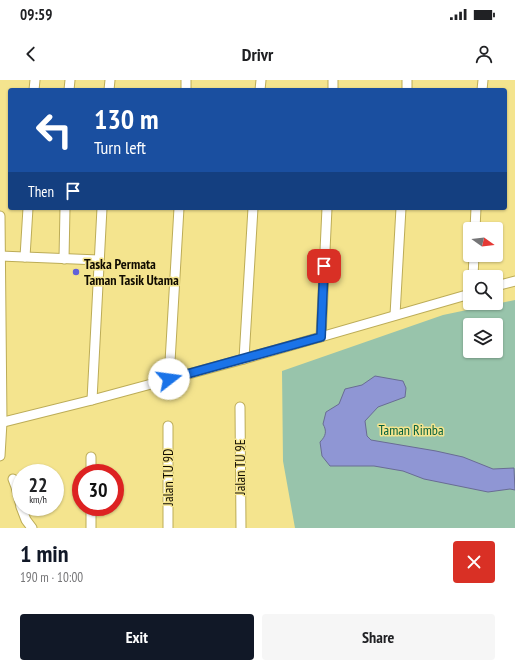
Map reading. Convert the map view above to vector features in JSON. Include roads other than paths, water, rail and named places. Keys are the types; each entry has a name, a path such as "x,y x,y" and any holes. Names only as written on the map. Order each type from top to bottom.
{"street":[{"path":"25,257 28,210"},
{"path":"64,259 66,210"},
{"path":"92,400 102,210"},
{"path":"169,379 179,210"},
{"path":"244,359 253,210"},
{"path":"321,337 327,210"},
{"path":"395,315 401,210"},
{"path":"475,222 476,210"},
{"path":"0,216 0,456"},
{"path":"0,256 100,260"},
{"path":"503,284 515,281"},
{"path":"1,422 92,400 244,359 463,296"},
{"name":"Jalan TU 9E","path":"240,407 241,528"},
{"name":"Jalan TU 9D","path":"168,426 168,528"},
{"path":"91,457 91,464"},
{"path":"24,516 32,528"},
{"path":"91,516 91,528"}],"water":[{"path":"375,376 403,381 406,388 405,397 378,407 365,421 367,436 371,440 463,457 493,469 514,468 515,490 510,489 488,492 424,479 403,471 374,466 330,466 322,456 320,442 324,438 325,433 323,424 326,412 339,404 345,389 362,385"}],"place":[{"name":"Taska Permata Taman Tasik Utama","path":"76,272"}],"park label":[{"name":"Taman Rimba","path":"411,430"}]}
